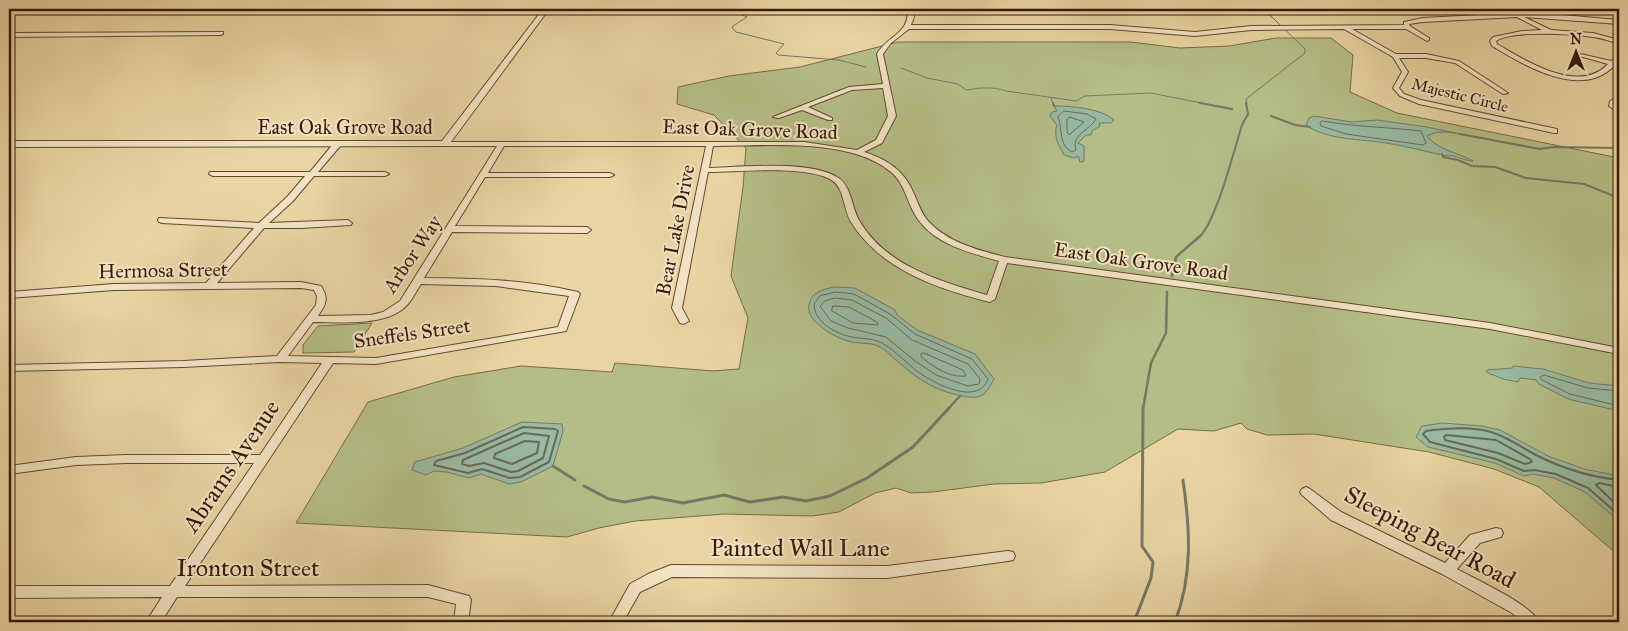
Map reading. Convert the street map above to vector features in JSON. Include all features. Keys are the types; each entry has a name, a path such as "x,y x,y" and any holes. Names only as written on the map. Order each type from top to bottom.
{"street":[{"path":"9,10 143,9"},
{"path":"445,144 546,9"},
{"path":"860,152 879,141 892,116 880,54 883,47 890,40 909,27 912,20 910,9"},
{"path":"1501,9 1553,33"},
{"path":"1407,27 1406,23 1411,21 1517,15 1619,22"},
{"path":"909,27 1110,28 1196,34 1251,28 1407,27 1427,39"},
{"name":"Majestic Circle","path":"1345,28 1395,56 1405,72 1396,88 1398,92 1409,98 1554,131"},
{"path":"9,36 221,33"},
{"path":"1619,42 1602,36 1584,33 1513,34 1495,38 1492,41 1494,45 1528,65 1546,72 1568,76 1596,76 1604,72 1619,57"},
{"path":"1578,54 1619,65"},
{"path":"1395,56 1426,56 1457,62 1506,93"},
{"path":"777,117 851,88 887,86"},
{"path":"1619,98 1612,102 1612,106 1619,111"},
{"path":"802,107 830,119"},
{"name":"East Oak Grove Road","path":"9,144 804,144 860,152 888,166 904,182 914,207 922,218 947,240 1004,260 1490,326 1619,351"},
{"name":"Bear Lake Drive","path":"684,321 678,308 710,144"},
{"path":"209,286 260,227 290,199 337,145"},
{"name":"Arbor Way","path":"311,319 371,318 387,314 404,303 501,145"},
{"path":"705,170 798,170 818,172 834,178 844,188 854,220 866,237 881,251 905,268 929,280 990,299 1004,260"},
{"path":"213,174 386,174"},
{"path":"483,175 610,175"},
{"path":"162,220 260,227 348,223"},
{"path":"450,229 587,230"},
{"name":"Sneffels Street","path":"9,368 183,364 280,359 376,361 562,329 575,294 556,290 459,280 417,281"},
{"name":"Hermosa Street","path":"9,296 114,287 301,285 318,288 322,296 321,305 311,319"},
{"path":"280,359 311,319"},
{"name":"Abrams Avenue","path":"153,622 330,360"},
{"path":"9,470 76,461 262,459"},
{"name":"Sleeping Bear Road","path":"1306,492 1336,516 1447,570 1517,608 1532,622"},
{"path":"1447,570 1475,539 1496,533"},
{"name":"Painted Wall Lane","path":"616,622 634,588 671,571 887,572 1008,556"},
{"name":"Ironton Street","path":"9,592 175,590 428,591 464,600 461,622"}],"shaded area":[{"path":"1276,38 1331,38 1353,55 1350,92 1397,113 1619,158 1619,556 1539,487 1494,469 1429,452 1314,434 1267,435 1247,429 1241,423 1214,431 1178,429 1105,472 1041,483 994,484 933,492 911,493 896,488 875,493 839,512 812,516 724,514 635,521 567,537 296,523 368,402 454,377 521,366 612,372 615,363 713,371 739,369 748,318 731,276 743,187 746,148 714,115 677,104 678,87 729,76 800,67 898,42 1131,42 1180,48 1229,46"},
{"path":"372,323 354,352 303,353 303,345 318,326"}],"water":[{"path":"1054,106 1094,110 1114,120 1111,123 1099,123 1100,126 1092,131 1091,135 1086,135 1078,143 1084,146 1084,161 1080,162 1078,156 1074,158 1064,155 1062,152 1056,137 1057,125 1050,116 1052,112 1057,111"},
{"path":"1314,116 1351,122 1377,120 1460,134 1440,132 1427,136 1437,145 1473,161 1394,144 1324,134 1306,125 1309,118"},
{"path":"835,287 855,288 895,310 897,315 917,330 975,354 994,379 984,394 980,396 965,397 949,393 917,377 880,347 848,341 828,332 811,316 809,304 816,293"},
{"path":"1513,366 1543,369 1589,383 1619,386 1619,411 1568,399 1539,384 1536,380 1520,378 1518,382 1503,379 1486,372 1487,370 1513,368"},
{"path":"522,422 562,424 563,431 553,466 521,482 509,484 481,474 469,478 447,472 434,471 426,475 412,470 415,462 463,448"},
{"path":"1442,423 1481,426 1500,430 1548,456 1584,469 1619,476 1619,521 1585,492 1554,478 1533,474 1524,476 1495,463 1428,447 1416,437 1422,426"}],"waterway":[{"path":"727,9 747,17 733,26 732,28 736,32 784,44 776,53 778,55 839,60 866,67"},
{"path":"1247,104 1246,99 1305,53 1305,49 1261,9"},
{"path":"901,68 927,78 958,84 966,90 991,88 1076,101 1085,96 1151,93 1206,104"},
{"path":"1051,98 1053,104"},
{"path":"1200,103 1232,109"},
{"path":"1199,237 1212,217 1218,202 1242,125 1248,114 1246,103"},
{"path":"1271,116 1295,125 1310,127"},
{"path":"1460,134 1540,149 1554,147 1619,148"},
{"path":"1442,154 1443,157 1458,160 1472,166 1495,167 1526,178 1584,184 1619,198"},
{"path":"1172,276 1176,257 1199,237"},
{"path":"1143,409 1151,363 1166,333 1167,292"},
{"path":"948,409 960,396"},
{"path":"584,486 609,499 625,502 652,497 683,503 724,495 750,502 783,497 806,501 830,496 867,478 913,447 949,408"},
{"path":"1134,622 1151,578 1153,562 1142,546 1143,408"},
{"path":"553,466 575,480"},
{"path":"1175,622 1185,587 1188,552 1183,480"}]}
